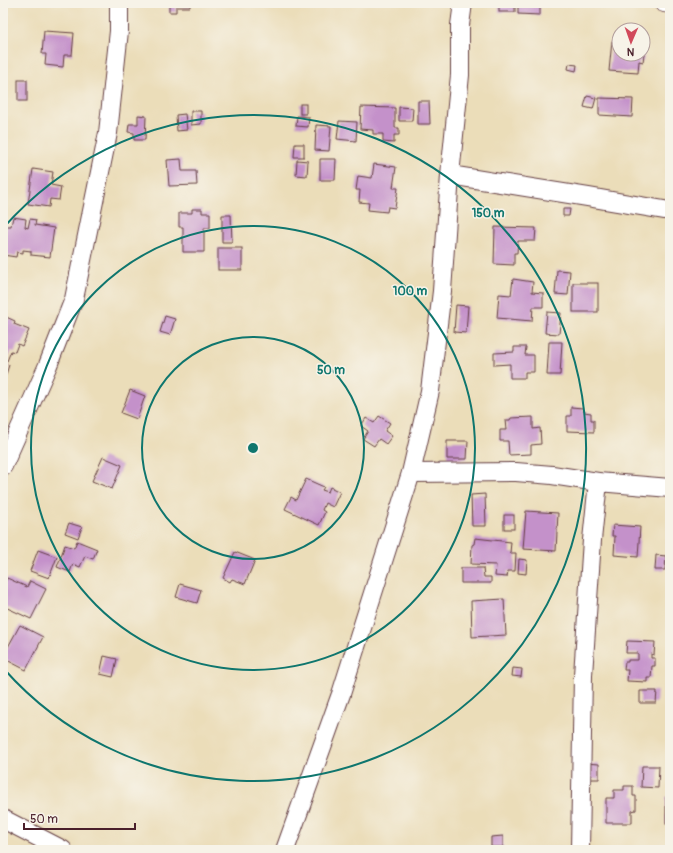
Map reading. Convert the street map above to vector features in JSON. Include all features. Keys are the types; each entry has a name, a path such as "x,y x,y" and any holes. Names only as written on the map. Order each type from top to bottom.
{"street":[{"path":"3,466 48,365 74,299 108,133 119,31 118,3"},
{"path":"286,850 341,694 411,473 430,391 442,291 450,175 460,75 460,25 463,3"},
{"path":"664,3 670,4"},
{"path":"450,175 670,211"},
{"path":"411,473 516,472 552,475 598,482 670,488"},
{"path":"580,850 583,675 592,540 598,482"},
{"path":"3,819 63,850"}],"building":[{"path":"169,3 190,3 190,7 176,7 176,12 169,12"},
{"path":"499,3 515,3 515,12 499,12"},
{"path":"518,3 540,3 540,15 518,14"},
{"path":"44,31 74,33 72,55 64,55 63,67 45,65 46,54 42,54"},
{"path":"611,51 611,62 639,62 638,73 609,71"},
{"path":"569,64 577,65 576,71 568,69"},
{"path":"18,80 27,80 27,101 18,101"},
{"path":"587,96 596,98 593,109 584,107"},
{"path":"599,98 633,99 632,117 599,115"},
{"path":"418,101 429,101 430,124 418,124"},
{"path":"300,104 306,104 306,114 300,114"},
{"path":"361,107 395,108 395,128 399,128 399,135 394,135 394,143 383,142 383,134 373,134 373,130 360,129"},
{"path":"399,107 413,108 412,121 399,121"},
{"path":"191,111 201,111 201,124 191,125"},
{"path":"185,114 187,130 177,131 176,115"},
{"path":"138,115 146,116 145,140 134,140 134,133 128,132 129,124 138,124"},
{"path":"297,116 309,117 308,127 296,126"},
{"path":"339,121 357,122 356,141 337,139"},
{"path":"316,125 331,126 329,151 315,150"},
{"path":"295,144 304,144 304,157 294,157"},
{"path":"181,159 182,171 196,171 197,185 169,186 167,160"},
{"path":"320,159 336,159 335,180 320,180"},
{"path":"297,160 308,161 307,176 296,175"},
{"path":"374,164 396,167 393,188 398,188 395,208 388,207 387,212 368,210 369,203 359,202 360,190 356,190 358,176 372,178"},
{"path":"33,169 53,172 51,185 61,187 59,200 50,199 49,207 28,204"},
{"path":"192,209 202,209 202,213 210,213 210,228 204,228 204,252 183,252 183,227 179,227 179,213 192,213"},
{"path":"563,209 570,209 569,216 563,216"},
{"path":"222,215 231,215 232,242 222,242"},
{"path":"13,217 26,219 25,227 28,228 30,219 36,220 35,225 54,228 50,257 31,255 31,251 23,250 23,253 17,252 16,257 3,255 6,226 11,226"},
{"path":"495,227 536,228 535,241 518,241 517,253 514,253 514,265 494,264"},
{"path":"218,248 242,248 242,270 218,270"},
{"path":"557,270 570,271 568,295 555,294"},
{"path":"513,279 533,282 532,292 543,293 543,307 533,307 532,321 497,318 499,294 511,295"},
{"path":"573,283 598,283 598,312 573,312"},
{"path":"456,305 468,306 466,333 454,332"},
{"path":"547,312 561,313 559,334 545,333"},
{"path":"4,316 15,321 14,324 29,330 22,346 18,344 15,352 11,351 7,361 3,359"},
{"path":"165,316 175,319 170,335 160,332"},
{"path":"549,342 562,342 560,375 547,375"},
{"path":"514,347 526,347 525,355 534,355 534,372 525,372 525,378 510,378 510,364 494,365 494,353 514,352"},
{"path":"3,363 9,365 3,384"},
{"path":"130,390 145,396 137,419 121,413"},
{"path":"571,407 583,408 584,412 591,413 591,420 594,420 594,432 567,431 567,416 571,416"},
{"path":"379,416 390,423 385,431 392,436 386,444 379,439 374,446 363,439 368,431 361,426 366,418 374,423"},
{"path":"533,417 533,429 540,428 541,444 531,445 531,454 509,455 508,441 500,441 500,430 507,430 506,420 510,420 511,418"},
{"path":"447,441 468,441 467,459 447,459"},
{"path":"103,457 122,465 112,489 92,481"},
{"path":"306,479 324,487 322,490 328,492 330,487 340,492 333,507 325,503 322,510 325,512 319,525 285,509 291,497 296,500"},
{"path":"485,494 486,526 472,526 471,495"},
{"path":"526,511 558,513 556,551 523,549"},
{"path":"504,515 514,515 514,529 504,529"},
{"path":"69,523 82,527 78,538 65,533"},
{"path":"613,525 640,527 638,557 614,555 615,536 612,536"},
{"path":"475,538 511,542 510,553 516,553 515,571 508,571 507,577 495,576 496,565 471,564 472,545 474,544"},
{"path":"77,541 97,549 93,559 85,556 80,567 73,564 70,572 57,567 65,545 74,548"},
{"path":"38,550 57,557 49,578 30,571"},
{"path":"235,552 255,560 245,584 232,579 230,582 223,578"},
{"path":"656,555 666,556 665,570 655,570"},
{"path":"519,559 527,560 526,574 518,573"},
{"path":"461,568 483,568 484,577 491,577 491,583 461,583"},
{"path":"7,578 27,587 30,581 46,589 31,619 3,606 3,587"},
{"path":"180,584 201,590 197,603 176,597"},
{"path":"504,599 506,635 472,637 471,601"},
{"path":"20,625 43,637 26,670 3,658"},
{"path":"627,641 655,642 654,655 651,654 651,658 655,658 655,666 652,666 651,678 647,678 647,682 627,681 628,670 624,670 625,662 628,662 628,660 638,660 638,653 626,653"},
{"path":"104,656 117,659 113,677 100,674"},
{"path":"513,668 522,669 521,677 512,676"},
{"path":"640,691 657,691 656,703 640,703"},
{"path":"584,763 599,764 599,779 584,779"},
{"path":"642,766 659,766 658,788 641,787"},
{"path":"624,786 633,786 633,796 636,796 636,810 632,811 632,823 606,823 606,798 614,798 614,790 624,790"},
{"path":"666,797 670,797 670,824 666,824"},
{"path":"503,836 503,847 491,847 491,837"}]}
